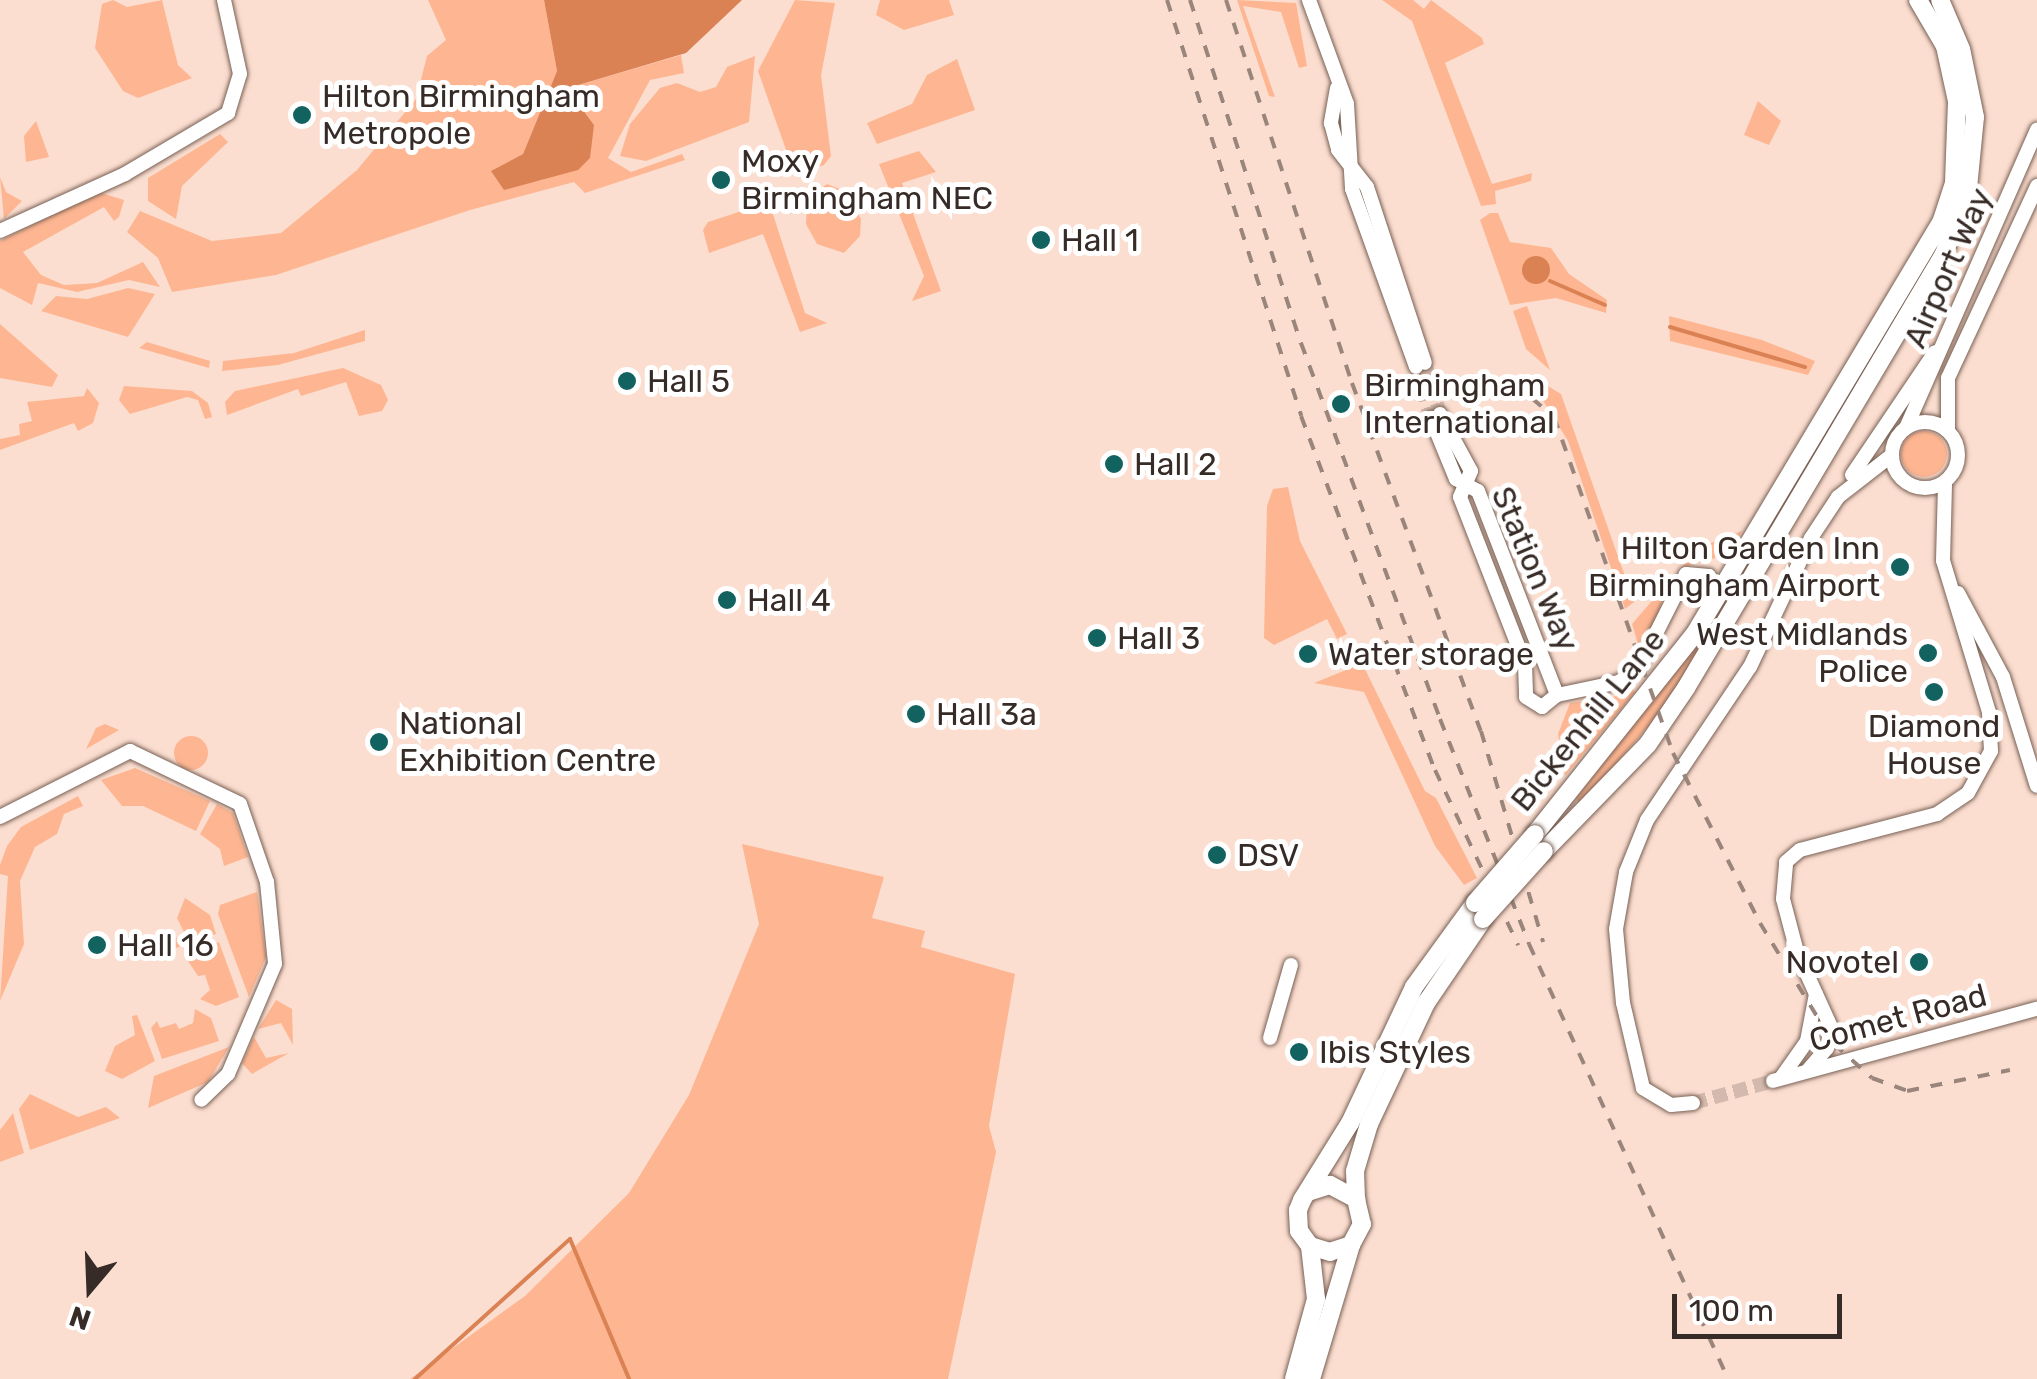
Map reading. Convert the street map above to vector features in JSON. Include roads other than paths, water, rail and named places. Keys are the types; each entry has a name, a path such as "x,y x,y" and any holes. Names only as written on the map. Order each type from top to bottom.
{"main road":[{"name":"Bickenhill Lane","path":"1308,1192 1350,1123 1414,987 1479,911 1535,834 1694,636 1942,220 1956,168 1957,101 1944,46 1918,0"},
{"name":"Bickenhill Lane","path":"1358,1202 1354,1171 1368,1124 1426,1003 1479,911 1544,852 1648,744 1686,688 1944,254 1968,188 1975,117 1961,48 1940,0"},
{"path":"1294,1379 1316,1299 1310,1246 1296,1219 1308,1192 1330,1185 1358,1202 1362,1224 1351,1244 1311,1379"},
{"path":"1310,1246 1330,1252 1351,1244"}],"street":[{"path":"0,231 125,174 228,112 240,74 224,0"},
{"path":"1309,0 1337,78 1356,170 1420,364"},
{"name":"Airport Way","path":"1906,428 2037,129"},
{"name":"Airport Way","path":"1948,431 1948,378 2037,186"},
{"path":"1693,1103 1672,1104 1643,1088 1623,1003 1616,929 1626,872 1647,820 1750,667 1811,538 1950,334"},
{"name":"Station Way","path":"1435,416 1456,479 1478,491 1552,677"},
{"path":"1808,1070 1827,1048 1831,1027 1783,899 1782,876 1792,854 1937,814 1979,779 1994,733 1943,560 1945,482 1958,454 1948,431 1933,423 1906,428 1892,455 1838,497"},
{"path":"1892,455 1907,483 1921,488 1945,482"},
{"name":"Station Way","path":"1466,483 1460,497 1527,679"},
{"path":"1943,560 2003,676 2037,786"},
{"name":"Station Way","path":"1557,695 1619,682 1640,667 1655,646 1678,583 1696,570 1708,576 1714,591 1694,636"},
{"path":"1552,677 1557,695 1550,705 1531,703 1524,692 1527,679 1552,677"},
{"path":"0,817 130,751 240,804 267,882 275,964 228,1074 201,1100"},
{"path":"1270,1038 1291,965"},
{"name":"Comet Road","path":"1816,994 1807,1040 1777,1080 2037,1009"}],"waterway":[{"path":"1550,281 1605,305"},
{"path":"1670,327 1805,367"},
{"path":"415,1379 570,1239 629,1379"}],"tunnel":[{"path":"1425,363 1440,414"},
{"path":"1416,367 1431,418"},
{"path":"1693,1103 1773,1081"}],"railway":[{"path":"1167,0 1301,416 1435,770 1518,945"},
{"path":"1190,0 1301,343 1440,719 1529,944 1728,1379"},
{"path":"1226,0 1352,383 1481,731 1543,942"},
{"path":"1467,380 1514,383 1554,417 1673,753 1760,923 1834,1044 1872,1078 1907,1091 2010,1070"}],"place":[{"name":"Hilton Birmingham Metropole","path":"302,115"},
{"name":"Moxy Birmingham NEC","path":"721,180"},
{"name":"Hall 1","path":"1041,240"},
{"name":"Hall 5","path":"627,381"},
{"name":"Birmingham International","path":"1341,404"},
{"name":"Hall 2","path":"1114,464"},
{"name":"Hilton Garden Inn Birmingham Airport","path":"1900,567"},
{"name":"Hall 4","path":"727,600"},
{"name":"Hall 3","path":"1097,638"},
{"name":"West Midlands Police","path":"1928,653"},
{"name":"Water storage","path":"1308,654"},
{"name":"Diamond House","path":"1934,692"},
{"name":"Hall 3a","path":"916,714"},
{"name":"National Exhibition Centre","path":"379,742"},
{"name":"DSV","path":"1217,855"},
{"name":"Hall 16","path":"97,945"},
{"name":"Novotel","path":"1919,962"},
{"name":"Ibis Styles","path":"1299,1052"}]}
